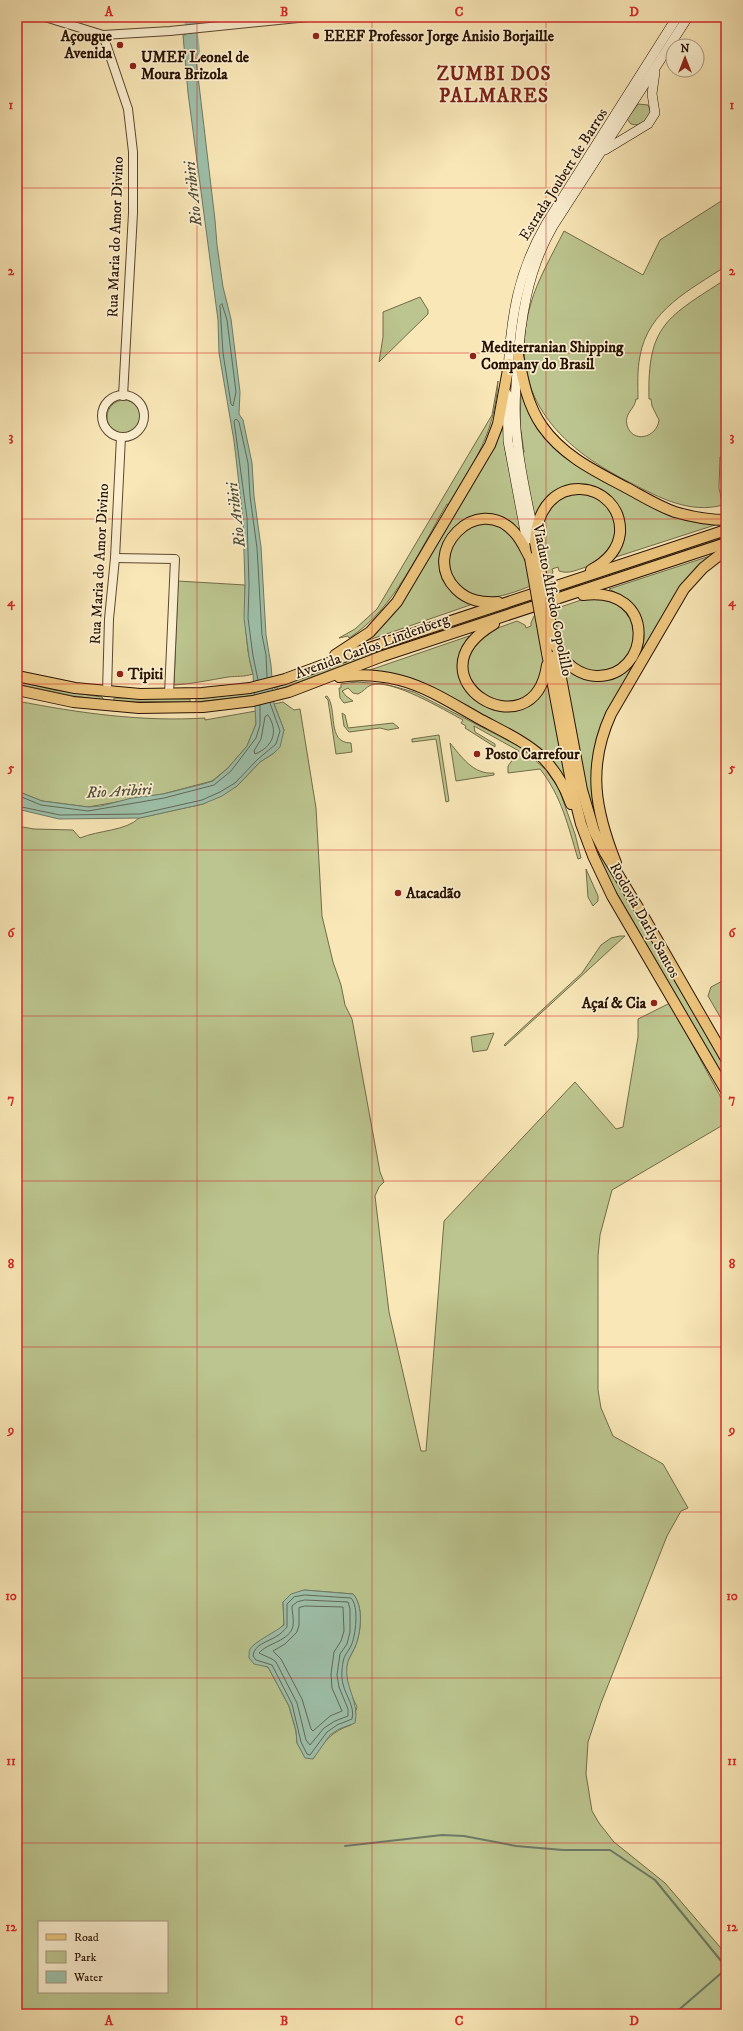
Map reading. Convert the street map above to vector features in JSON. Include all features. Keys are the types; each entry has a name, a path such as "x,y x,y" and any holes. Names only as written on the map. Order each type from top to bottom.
{"main road":[{"name":"Estrada Joubert de Barros","path":"515,454 506,413 512,324 516,298 523,272 533,247 546,224 677,17"},
{"name":"Estrada Joubert de Barros","path":"515,454 515,413 518,355 524,305 539,254 553,226 688,17"},
{"path":"597,159 614,144 651,122 655,113 652,87 656,67"},
{"path":"623,103 643,100 653,105"},
{"path":"518,355 525,390 532,409 548,434 569,455 666,508 695,517 726,520"},
{"path":"309,670 362,638 384,618 397,602 490,445 498,424 509,364"},
{"name":"Viaduto Alfredo Copolillo","path":"515,454 535,542 551,650"},
{"name":"Viaduto Alfredo Copolillo","path":"515,454 530,558 551,650 570,751"},
{"path":"535,542 538,519 545,505 557,495 566,491 578,489 597,493 609,503 617,516 619,537 614,551 603,563 560,585"},
{"path":"514,600 483,602 472,600 462,594 449,580 445,568 445,555 449,542 458,530 470,522 484,519 498,522 511,529 521,541 530,558"},
{"name":"Avenida Carlos Lindenberg","path":"17,676 65,687 107,692 169,694 208,693 250,688 277,681 360,651 726,530"},
{"name":"Avenida Carlos Lindenberg","path":"17,690 63,700 107,706 177,708 253,701 281,694 319,681 374,659 726,543"},
{"path":"627,888 610,848 598,807 596,772 602,738 611,714 679,597 696,575 726,550"},
{"path":"512,614 481,632 470,643 463,662 464,673 468,686 476,696 490,704 506,707 521,704 530,698 541,686 551,650 572,668 588,675 599,676 610,674 625,665 635,652 638,640 638,624 626,605 617,598 601,593 562,597"},
{"path":"319,681 359,675 380,676 409,683 428,691 523,743 542,758 560,781 569,799 586,847 597,866"},
{"path":"107,692 107,706"},
{"name":"Rodovia Darly Santos","path":"570,751 594,831 726,1059"},
{"name":"Rodovia Darly Santos","path":"570,751 578,813 597,866 612,896 726,1091"}],"street":[{"path":"45,17 103,35 182,30 308,17"},
{"name":"Rua Maria do Amor Divino","path":"103,35 128,109 133,152 133,213 123,396"},
{"path":"123,396 131,397 138,402 142,408 144,417 138,430 128,436 120,437 107,430 102,416 104,408 108,402 115,397 123,396"},
{"name":"Rua Maria do Amor Divino","path":"107,692 109,619 114,558 120,437"},
{"path":"114,558 175,559 169,694"}],"green space":[{"path":"638,104 648,105 651,113 643,123 634,125 627,119"},
{"path":"726,198 726,266 672,303 652,326 645,340 639,361 638,399 636,399 626,421 630,431 639,437 649,435 654,431 659,420 652,406 651,399 649,399 649,374 652,354 657,338 665,325 676,314 689,303 726,279 726,457 720,457 719,488 723,505 711,507 687,506 653,494 604,468 580,452 560,433 543,412 531,389 525,363 525,335 531,303 537,286 564,231 643,275 660,240"},
{"path":"420,297 428,310 428,314 379,362 383,337 383,312"},
{"path":"498,381 493,416 488,432 475,461 449,505 447,504 405,577 380,612 365,626 349,638 348,636 339,638 355,629 377,609 492,415"},
{"path":"521,394 534,420 545,436 572,462 663,511 688,520 715,525 616,557 623,533 623,523 620,514 611,500 604,494 587,487 578,486 579,492 595,496 606,504 613,514 616,526 615,539 609,550 598,561 571,572 559,571 558,567 552,569 553,572 549,579 515,592 491,597 479,597 469,594 456,584 450,573 447,556 441,555 444,579 453,591 473,604 363,642 387,620 400,604 494,446 502,421 506,455 524,452 520,424"},
{"path":"127,400 136,405 140,410 140,424 136,429 131,433 121,434 117,433 108,424 107,414 108,410 117,401"},
{"path":"726,535 726,537 372,654 275,691 278,688 274,688 380,649"},
{"path":"710,556 609,711 592,793 594,815 561,775 478,713 367,671 469,636 460,659 467,670 468,655 487,632 517,621 525,625 526,628 531,626 534,616 587,598 603,597 626,610 642,640 625,599 609,589"},
{"path":"178,581 245,585 247,640 253,674 174,685"},
{"path":"17,681 54,690 102,697 104,700 74,696 17,684"},
{"path":"357,682 385,684 414,692 522,748 546,770 559,789 575,834 581,858 578,859 564,812 554,790 540,769 508,773 508,766 519,751 474,726 475,732 495,744 495,747 465,728 466,726 461,723 463,720 417,696 391,686 380,684 371,685 358,694 353,693 348,688 342,691 353,701 344,703 340,698 339,688 341,688 341,684"},
{"path":"257,692 254,694 258,695 196,702 196,699"},
{"path":"327,696 332,709 335,732 343,742 351,743 352,752 336,754 328,700 325,697"},
{"path":"114,698 190,699 190,702 114,701"},
{"path":"17,701 87,713 134,718 205,718 205,720 256,711 256,724 247,746 228,768 212,781 163,794 88,807 42,801 17,791"},
{"path":"283,702 294,710 300,709 316,808 322,916 345,1005 352,1019 380,1172 384,1182 379,1187 375,1196 389,1312 421,1451 426,1451 444,1221 575,1082 616,1129 623,1127 638,1037 638,1019 670,1003 726,1107 726,1130 723,1125 612,1190 600,1235 598,1256 598,1390 601,1408 613,1436 663,1464 688,1508 681,1511 667,1536 601,1703 588,1742 586,1774 592,1811 599,1823 614,1842 665,1883 726,1954 726,2014 17,2014 19,2002 17,1997 17,826 34,829 73,830 80,838 87,835 120,828 134,822 139,818 203,804 237,786 260,762 274,753 284,730 274,704","holes":["304,1590 353,1594 359,1605 360,1627 355,1647 347,1662 346,1674 347,1684 357,1707 351,1725 344,1727 333,1734 320,1747 313,1759 301,1750 297,1743 296,1731 289,1706 268,1667 261,1664 254,1645 275,1633 284,1624 283,1602 287,1598"]},
{"path":"342,713 345,715 348,728 393,723 399,728 388,730 380,728 349,732 344,726"},
{"path":"439,735 449,801 446,802 436,739 412,742 412,739"},
{"path":"450,743 468,764 480,771 494,773 494,775 456,781"},
{"path":"583,815 598,849 726,1069 726,1081 604,871 593,848"},
{"path":"586,869 598,896 598,901 593,906 588,897"},
{"path":"625,936 505,1046 504,1045 582,973 601,945 611,938"},
{"path":"726,979 726,1027 708,996 711,987"},
{"path":"494,1033 487,1050 473,1052 471,1037"}],"water":[{"name":"Rio Aribiri","path":"193,34 217,245 223,287 231,319 240,392 239,414 243,420 252,463 254,496 261,547 266,635 271,665 274,704 284,730 280,747 274,753 260,762 237,786 222,796 203,804 140,818 59,819 17,809 17,791 42,801 88,807 101,806 132,798 163,794 203,784 213,781 228,768 247,746 256,724 253,674 249,657 244,618 245,585 243,519 234,441 219,353 218,320 188,93 183,35"},
{"path":"304,1590 353,1594 359,1605 360,1612 359,1634 347,1666 348,1681 354,1701 356,1715 355,1723 339,1729 330,1735 313,1759 305,1758 297,1743 296,1731 289,1706 268,1667 254,1664 249,1658 252,1646 284,1625 283,1602 291,1594"}],"waterway":[{"name":"Rio Aribiri","path":"190,17 194,51"},
{"path":"345,1846 442,1835 464,1836 516,1846 563,1850 610,1850 655,1880 722,1962 726,1961"},
{"path":"674,2014 726,1969"}],"place":[{"name":"EEEF Professor Jorge Anisio Borjaille","path":"316,36"},
{"name":"Açougue Avenida","path":"120,45"},
{"name":"UMEF Leonel de Moura Brizola","path":"133,66"},
{"name":"Mediterranian Shipping Company do Brasil","path":"473,356"},
{"name":"Tipiti","path":"120,674"},
{"name":"Posto Carrefour","path":"477,754"},
{"name":"Atacadão","path":"398,893"},
{"name":"Açaí & Cia","path":"654,1003"}],"district":[{"name":"ZUMBI DOS PALMARES","path":"494,84"}]}
